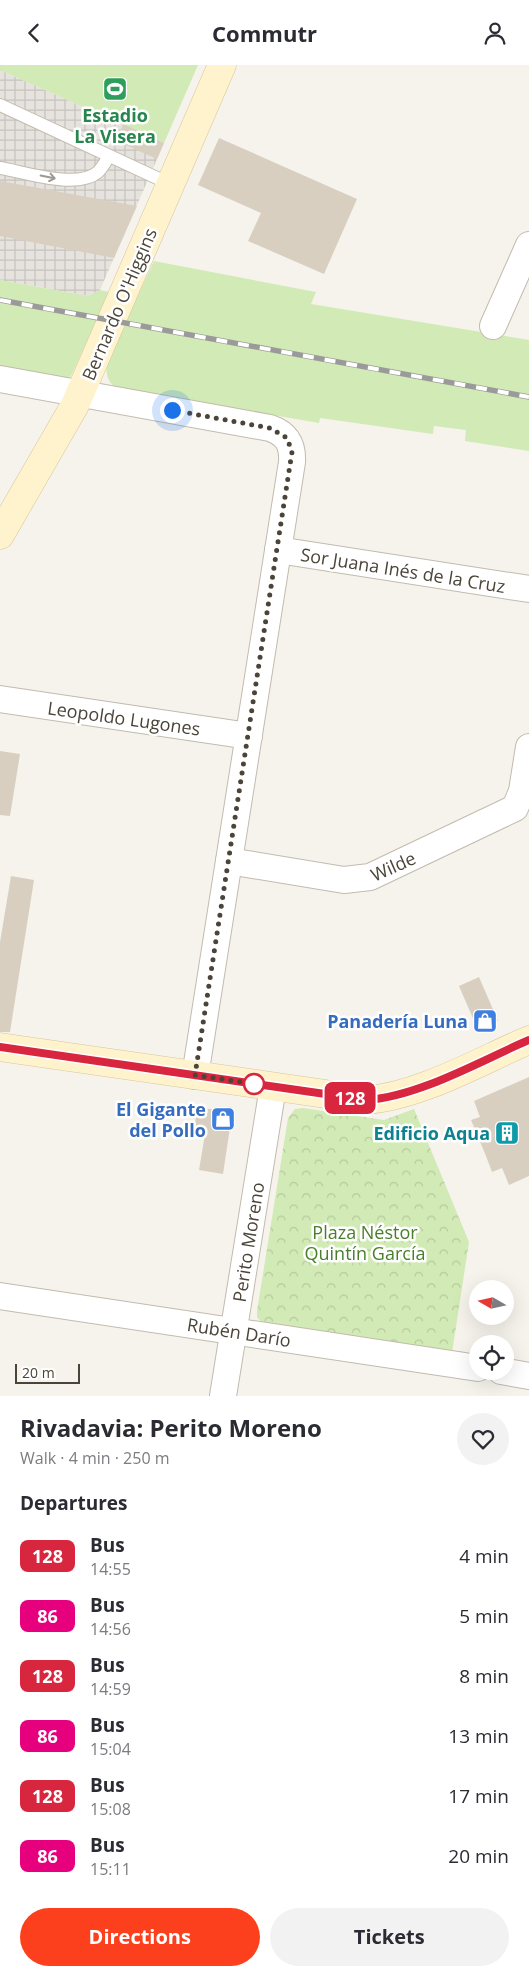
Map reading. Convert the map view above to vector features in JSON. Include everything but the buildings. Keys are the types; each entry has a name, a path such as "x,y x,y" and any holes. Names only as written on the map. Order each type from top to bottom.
{"main road":[{"name":"Bernardo O'Higgins","path":"0,535 81,393 222,65"},
{"path":"0,1047 351,1099 384,1099 414,1090 529,1040"}],"street":[{"path":"493,326 529,245"},
{"path":"0,379 270,428 287,438 291,447 292,457 278,550 195,1075"},
{"name":"Sor Juana Inés de la Cruz","path":"278,550 529,589"},
{"name":"Leopoldo Lugones","path":"0,699 248,736"},
{"name":"Wilde","path":"229,861 344,880 363,879 507,813 518,805 529,747"},
{"name":"Perito Moreno","path":"223,1396 272,1087"},
{"name":"Rubén Darío","path":"0,1295 469,1367"},
{"path":"514,1373 529,1375"}],"lane":[{"path":"0,105 170,184"},
{"path":"0,111 13,111"},
{"path":"0,168 74,180 86,178 98,172 109,156"}],"shaded area":[{"path":"0,70 164,143 100,290 88,296 0,280"}],"green space":[{"name":"Estadio La Visera","path":"0,65 198,65 164,143 0,70"},
{"path":"154,261 316,292 311,304 529,340 529,451 465,441 466,430 434,426 433,434 320,418 319,423 116,388 112,385 107,374 109,357"},
{"path":"0,280 88,296 100,290 110,292 68,379 0,369"},
{"name":"Plaza Néstor Quintín García","path":"303,1108 384,1120 414,1109 469,1242 452,1353 262,1323 257,1317 288,1118 295,1109"}],"railway":[{"path":"0,300 529,397"}],"bus line":[{"name":"128","path":"0,1047 367,1100 384,1099 414,1090 529,1040"}],"place":[{"name":"Estadio La Visera","path":"115,89"},
{"name":"Panadería Luna","path":"485,1021"},
{"name":"El Gigante del Pollo","path":"223,1119"},
{"name":"Edificio Aqua","path":"507,1133"}],"route":[{"path":"172,410 277,430 287,438 292,452 195,1075 254,1084"}]}
